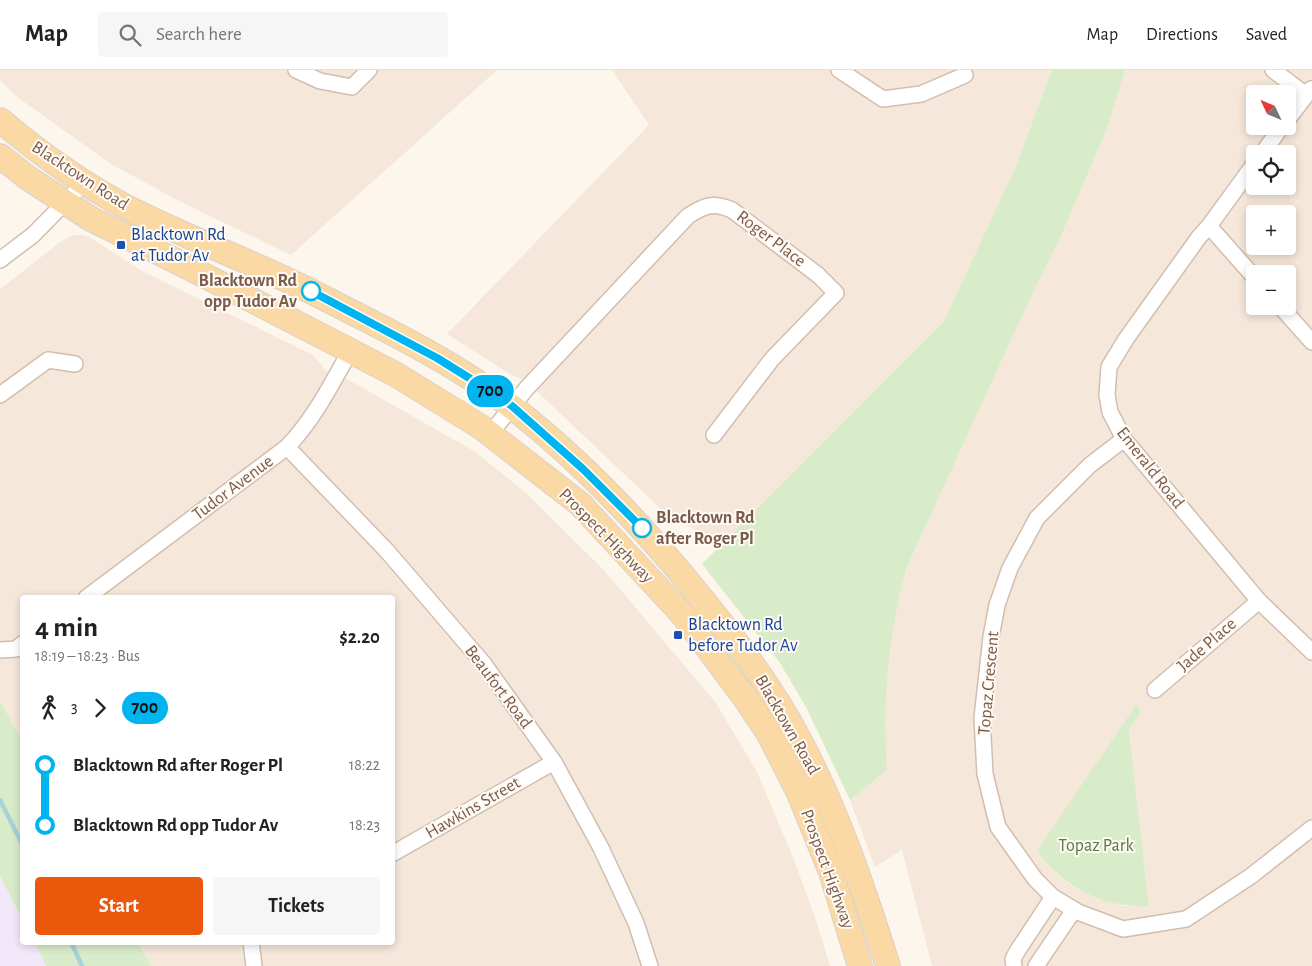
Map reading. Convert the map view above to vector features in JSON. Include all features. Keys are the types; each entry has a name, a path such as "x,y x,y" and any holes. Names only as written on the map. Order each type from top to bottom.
{"main road":[{"name":"Blacktown Road","path":"0,120 44,155 84,183 128,208 285,278 334,302 453,367 512,406 583,469 642,528 720,620 780,706 804,747 860,877 888,966"},
{"name":"Blacktown Road","path":"0,156 28,178 91,219 182,264"},
{"name":"Prospect Highway","path":"182,264 395,374 481,427 580,504 683,615 745,698 769,734 799,793 831,872 860,966"}],"street":[{"path":"296,70 320,81 352,87 369,70"},
{"path":"840,70 883,99 921,94 965,75"},
{"path":"1273,70 1309,91 1296,109"},
{"name":"Emerald Road","path":"1246,175 1126,339 1110,367 1107,395 1110,412 1124,439 1259,601 1312,652"},
{"path":"0,260 33,235 84,183"},
{"name":"Roger Place","path":"490,434 512,406 688,216 710,204 720,205 732,210 818,274 836,293 772,359 714,435"},
{"path":"1209,226 1246,268"},
{"path":"1288,315 1312,342"},
{"name":"Tudor Avenue","path":"90,595 287,447 302,432 314,414 350,351"},
{"path":"0,395 48,360 75,364"},
{"name":"Topaz Crescent","path":"1124,439 1090,466 1037,518 1010,568 997,604 991,637 982,718 985,774 998,827 1035,879 1053,897 1074,910 1123,929 1186,920 1251,876 1312,828"},
{"name":"Beaufort Road","path":"287,447 387,551 484,664 554,762 601,848 636,923 650,966"},
{"name":"Jade Place","path":"1155,690 1259,601"},
{"path":"0,650 16,649 20,646"},
{"name":"Hawkins Street","path":"395,852 554,762"},
{"path":"1014,966 1014,959 1018,950 1053,897"},
{"path":"1036,966 1074,910"},
{"path":"251,945 254,966"}],"shaded area":[{"path":"0,70 497,70 291,255 179,201 111,164 17,97 0,80"},
{"path":"612,70 1052,70 1015,168 944,321 726,540 706,535 663,511 526,381 510,374 447,334 649,125"},
{"path":"1125,70 1312,70 1312,966 932,966 902,850 875,867 850,800 887,770 884,731 889,648 896,607 906,569 1035,288 1057,245 1108,126","holes":["1141,712 1129,730 1149,906 1124,906 1088,894 1072,886 1057,874 1037,851"]},
{"path":"73,235 84,235 91,238 142,271 313,355 327,372 349,380 474,451 526,493 603,569 716,703 757,772 793,857 816,920 830,966 151,966 139,945 395,945 395,595 20,595 20,736 0,701 0,289 63,240"},
{"path":"0,876 20,915 20,945 36,945 46,966 0,966"}],"green space":[{"path":"1052,70 1125,70 1108,126 1057,245 1035,288 906,569 895,620 888,669 885,718 887,770 850,800 807,709 780,663 702,564 944,321 1015,168"},
{"path":"0,701 20,736 20,915 0,876"},
{"name":"Topaz Park","path":"1136,705 1141,712 1129,730 1149,906 1132,906 1116,903 1086,893 1060,875 1037,851"},
{"path":"36,945 139,945 151,966 46,966"}],"waterway":[{"path":"0,800 20,840"},
{"path":"72,945 82,966"}],"bus line":[{"name":"700","path":"311,291 453,367 512,406 609,493 642,528"}],"place":[{"name":"Blacktown Rd at Tudor Av","path":"121,245"},
{"name":"Blacktown Rd opp Tudor Av","path":"311,291"},
{"name":"Blacktown Rd after Roger Pl","path":"642,528"},
{"name":"Blacktown Rd before Tudor Av","path":"678,635"}]}
